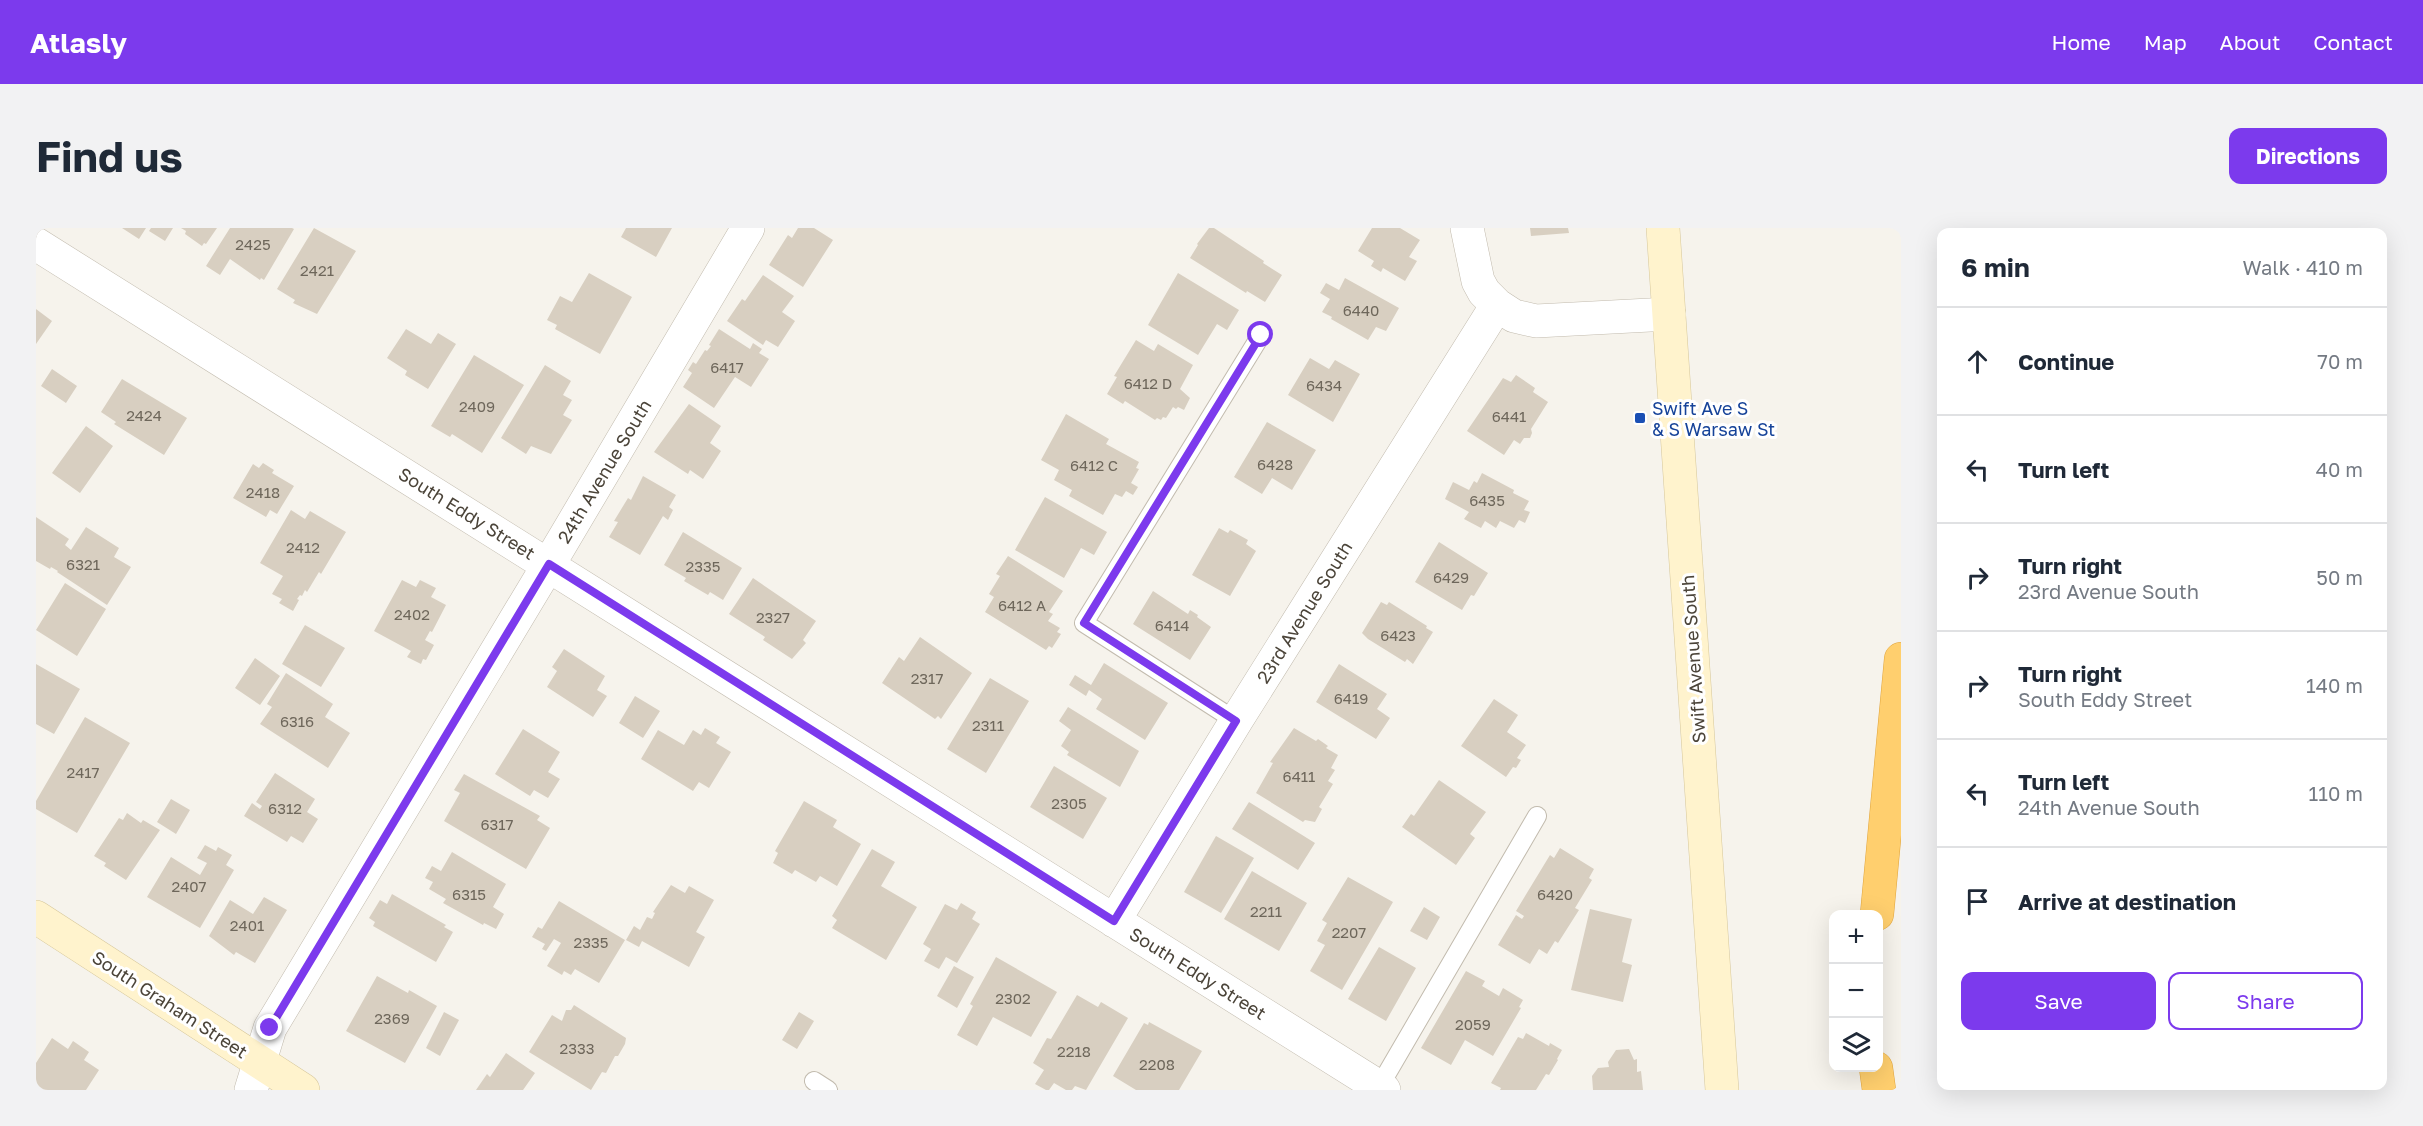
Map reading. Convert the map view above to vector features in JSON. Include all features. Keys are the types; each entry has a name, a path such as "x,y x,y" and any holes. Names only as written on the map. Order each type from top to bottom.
{"highway":[{"path":"1877,910 1901,659"},
{"path":"1877,1072 1879,1090"}],"street":[{"name":"24th Avenue South","path":"254,1076 270,1028 748,228"},
{"path":"1467,228 1478,281 1484,292 1497,305 1514,316 1536,321 1669,314"},
{"name":"Swift Avenue South","path":"1663,228 1722,1090"},
{"name":"South Eddy Street","path":"36,243 1381,1088"},
{"name":"23rd Avenue South","path":"1114,921 1236,721 1497,305"},
{"name":"South Graham Street","path":"36,917 254,1076 303,1090"}],"lane":[{"path":"1236,721 1084,623 1261,335"},
{"path":"1381,1088 1537,816"}],"building":[{"path":"122,228 146,228 139,239"},
{"path":"151,228 173,228 165,241 149,231"},
{"path":"181,228 217,228 202,246 185,234 186,231"},
{"path":"230,228 294,229 264,280 261,278 260,280 230,259 220,275 206,266"},
{"path":"314,228 356,251 317,314 293,303 295,300 277,289"},
{"path":"626,228 672,228 656,257 621,237"},
{"path":"798,228 814,228 833,240 803,287 769,265 788,235 792,238"},
{"path":"1209,228 1214,228 1282,275 1265,302 1247,291 1246,293 1190,258"},
{"path":"1372,228 1400,228 1420,240 1409,257 1417,261 1405,281 1383,268 1381,272 1371,266 1374,261 1358,251"},
{"path":"1530,228 1568,228 1569,233 1531,236"},
{"path":"589,273 632,297 600,354 555,329 557,325 547,320 560,296 572,302"},
{"path":"1178,273 1239,310 1227,330 1217,324 1198,355 1148,325"},
{"path":"763,275 794,296 782,312 795,321 778,347 766,340 763,345 727,321 742,299 745,301"},
{"path":"1345,278 1399,308 1386,331 1376,327 1368,340 1322,312 1330,299 1320,293 1326,283 1339,290"},
{"path":"36,309 52,321 36,344"},
{"path":"406,329 431,344 438,333 456,344 428,389 405,375 407,371 387,358"},
{"path":"719,329 750,349 753,343 762,349 759,353 769,359 751,387 735,377 714,408 683,387 692,373 688,370 693,362 696,364 705,350 707,351 711,346 709,345"},
{"path":"1136,340 1154,351 1158,344 1193,365 1180,389 1190,398 1184,410 1173,407 1166,418 1155,420 1125,401 1123,404 1107,394 1117,377 1114,376"},
{"path":"474,355 524,385 482,453 452,434 450,437 431,426"},
{"path":"1310,358 1329,369 1335,360 1360,374 1333,422 1288,395"},
{"path":"545,365 571,381 563,395 572,400 563,415 572,420 551,454 531,446 526,454 501,438"},
{"path":"52,369 77,386 66,403 41,386"},
{"path":"1516,375 1535,388 1533,392 1548,402 1531,429 1530,438 1524,438 1520,444 1514,440 1504,455 1467,431 1503,378 1511,382"},
{"path":"122,379 187,418 164,455 114,424 116,422 101,412"},
{"path":"689,404 721,426 710,443 721,451 703,479 690,470 688,474 654,452"},
{"path":"1066,414 1109,439 1106,444 1139,462 1136,468 1139,469 1131,483 1138,487 1133,495 1126,491 1122,497 1115,494 1103,515 1069,496 1072,490 1054,480 1059,470 1041,460"},
{"path":"1267,422 1316,450 1292,490 1272,478 1262,494 1234,477"},
{"path":"86,426 113,446 80,493 52,473"},
{"path":"263,463 274,470 272,473 294,486 277,514 270,510 266,517 233,498 253,464 259,468"},
{"path":"1482,473 1529,501 1524,510 1530,512 1525,523 1519,520 1514,528 1500,521 1496,528 1485,521 1481,528 1464,519 1469,512 1445,499 1453,482 1469,490 1474,481 1477,483"},
{"path":"643,476 676,495 669,507 673,510 668,520 663,516 640,555 609,537 618,522 614,521 628,498 631,500"},
{"path":"1045,497 1107,532 1094,555 1081,548 1064,578 1015,550"},
{"path":"291,510 305,519 310,511 346,532 321,574 319,572 307,592 305,590 297,599 299,600 293,611 279,603 282,599 272,594 283,576 260,563"},
{"path":"36,517 69,539 65,545 71,550 86,527 119,548 114,557 131,567 107,605 58,571 36,561"},
{"path":"1219,528 1228,533 1230,530 1248,540 1246,544 1256,551 1230,596 1192,575"},
{"path":"683,532 742,568 723,600 710,592 708,595 684,581 686,578 664,565"},
{"path":"1439,542 1488,573 1462,610 1415,582"},
{"path":"1008,556 1063,591 1049,612 1053,614 1048,621 1060,628 1057,632 1061,634 1052,648 1049,646 1046,650 985,612 994,597 989,594 1000,576 996,574"},
{"path":"753,578 816,621 803,640 806,643 792,659 763,640 765,637 729,614"},
{"path":"402,580 416,587 420,580 436,588 431,597 446,605 432,632 430,631 425,640 434,645 426,660 423,659 421,664 407,657 411,651 374,631"},
{"path":"65,583 106,609 77,656 36,630"},
{"path":"1153,591 1188,614 1190,610 1211,627 1190,660 1133,624"},
{"path":"1381,602 1387,605 1389,602 1433,632 1413,664 1407,659 1405,662 1362,633"},
{"path":"305,625 345,648 321,687 282,664"},
{"path":"920,637 972,673 941,719 938,716 935,719 882,683 899,657 904,661"},
{"path":"564,649 605,676 597,690 607,696 593,717 547,687 557,671 552,667"},
{"path":"255,658 280,676 260,705 235,688"},
{"path":"1104,663 1168,703 1145,740 1096,709 1102,699 1089,690 1086,696 1069,685 1075,675 1091,685"},
{"path":"36,664 80,689 54,734 36,724"},
{"path":"1339,664 1387,694 1377,709 1390,718 1376,739 1316,702"},
{"path":"286,673 333,704 325,717 350,733 328,768 260,724 272,707 267,704"},
{"path":"990,678 1029,701 986,773 947,749"},
{"path":"635,696 660,711 643,738 619,723"},
{"path":"1494,699 1518,715 1507,732 1526,745 1517,758 1521,760 1516,768 1513,767 1506,777 1461,746"},
{"path":"1068,707 1139,751 1120,787 1067,755 1069,752 1061,746 1071,730 1059,721"},
{"path":"85,717 130,743 77,833 36,809 36,801"},
{"path":"705,728 720,737 716,743 731,752 709,788 699,782 693,791 641,759 658,730 684,745 693,730 701,735"},
{"path":"1294,728 1316,741 1318,739 1328,746 1326,748 1338,755 1331,768 1335,770 1328,781 1333,784 1319,807 1322,809 1315,822 1305,820 1303,822 1256,793 1273,763 1270,762"},
{"path":"523,729 560,752 548,772 560,779 548,798 534,790 530,796 495,774"},
{"path":"1054,766 1107,798 1083,839 1030,807"},
{"path":"275,773 315,799 307,812 318,819 303,843 291,836 287,842 244,816 252,803 260,809 262,806 256,802"},
{"path":"464,774 540,816 537,820 550,828 526,869 444,821 460,793 454,790"},
{"path":"1439,780 1486,812 1470,834 1475,838 1456,865 1402,827 1411,814 1414,816"},
{"path":"171,799 190,810 176,834 157,822"},
{"path":"804,801 837,820 833,827 861,844 837,886 820,876 816,882 795,870 792,874 773,863 778,853 775,851"},
{"path":"1249,802 1315,843 1298,870 1232,829"},
{"path":"127,813 141,823 143,820 160,830 126,880 104,866 106,863 94,856 119,818 123,820"},
{"path":"1216,836 1254,858 1221,913 1184,892"},
{"path":"205,845 216,851 218,847 232,855 226,865 234,870 200,928 147,897 171,857 200,875 207,863 197,858"},
{"path":"1560,848 1594,869 1589,878 1592,880 1575,908 1579,910 1558,943 1555,941 1547,954 1539,949 1530,964 1498,945 1516,915 1522,919 1524,916 1516,911 1550,855 1554,858"},
{"path":"872,849 895,862 881,886 917,907 886,960 832,928 837,920 832,916"},
{"path":"452,852 506,884 493,907 504,914 496,929 484,923 483,925 443,903 446,899 429,889 433,882 425,878 432,866 441,871"},
{"path":"1252,871 1307,903 1279,951 1224,919"},
{"path":"1348,877 1393,902 1342,990 1310,971 1325,945 1317,941 1327,923 1322,920"},
{"path":"671,885 685,893 689,886 714,900 696,932 705,937 689,967 642,941 639,947 626,940 634,926 640,930 647,917 652,919 655,913 653,912"},
{"path":"392,894 446,925 444,927 453,932 436,962 373,926 375,922 369,918 380,900 387,904"},
{"path":"264,897 287,910 255,963 236,952 234,955 209,936 230,900 253,914"},
{"path":"559,901 625,940 599,983 575,969 571,975 564,971 562,975 547,966 561,943 554,939 546,951 542,949 545,944 532,937 538,927 542,929"},
{"path":"961,903 976,912 972,919 980,924 957,963 946,957 939,969 924,961 931,949 923,944 945,904 957,910"},
{"path":"1424,907 1440,917 1427,940 1410,931"},
{"path":"1590,909 1632,919 1622,962 1632,965 1623,1002 1571,990"},
{"path":"1379,947 1416,968 1386,1021 1348,999"},
{"path":"996,957 1057,992 1031,1037 993,1017 977,1046 957,1035 973,1006 970,1004"},
{"path":"954,966 974,977 957,1008 937,996"},
{"path":"1466,971 1485,981 1482,986 1499,996 1503,988 1523,1000 1519,1007 1521,1008 1493,1056 1465,1040 1451,1065 1421,1048"},
{"path":"377,976 437,1006 405,1063 346,1031"},
{"path":"1077,995 1098,1007 1101,1002 1128,1018 1086,1090 1075,1086 1072,1090 1066,1090 1054,1083 1049,1090 1046,1090 1035,1084 1044,1070 1033,1063 1047,1038 1051,1039"},
{"path":"574,1005 626,1038 618,1056 615,1056 606,1073 602,1072 591,1090 529,1052 552,1015 562,1021 566,1010 571,1010"},
{"path":"444,1012 459,1020 440,1056 426,1048"},
{"path":"799,1012 814,1021 797,1049 782,1040"},
{"path":"1149,1022 1202,1051 1179,1090 1136,1090 1113,1076 1144,1023 1148,1025"},
{"path":"1526,1033 1549,1046 1550,1043 1562,1050 1558,1060 1536,1090 1500,1090 1501,1088 1491,1083 1518,1037 1523,1039"},
{"path":"52,1038 68,1049 73,1041 89,1052 84,1060 99,1070 86,1090 36,1090 36,1063"},
{"path":"1629,1049 1634,1060 1637,1059 1637,1072 1641,1071 1643,1090 1593,1090 1592,1076 1598,1068 1609,1067 1608,1062 1616,1050"},
{"path":"506,1053 535,1073 523,1090 476,1090 487,1074 490,1077"}],"place":[{"name":"Swift Ave S & S Warsaw St","path":"1640,418"}],"route":[{"path":"270,1028 549,564 1114,921 1236,721 1084,623 1261,335"}]}
